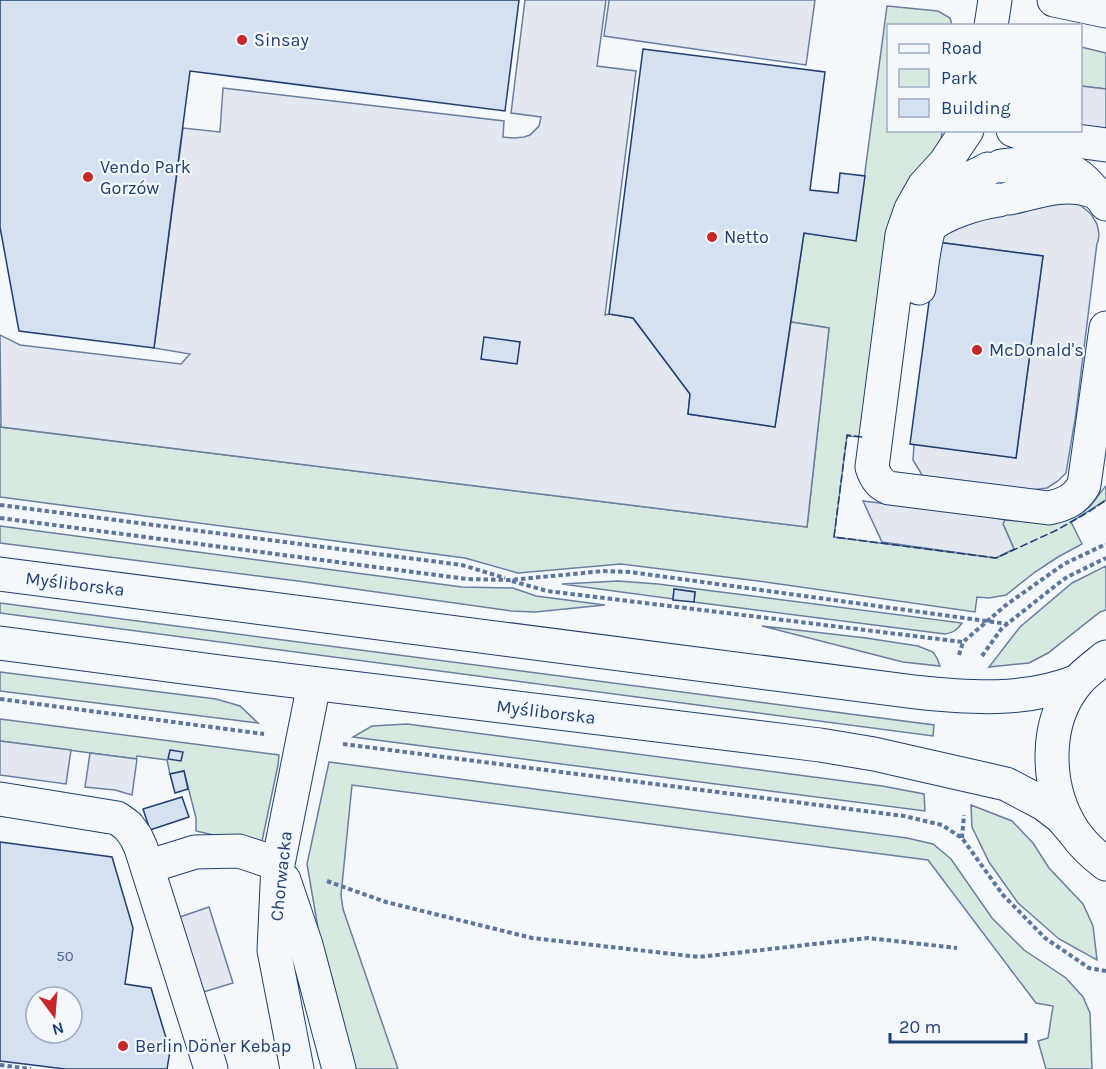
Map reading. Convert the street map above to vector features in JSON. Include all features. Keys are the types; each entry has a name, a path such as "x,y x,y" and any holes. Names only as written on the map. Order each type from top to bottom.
{"main road":[{"path":"991,24 995,0"},
{"path":"1054,0 1106,11"},
{"path":"967,132 945,163 924,186 911,209 902,235 872,467 882,485 889,488 1049,508 1070,501 1079,494 1084,485 1106,328"},
{"path":"1018,132 1106,145"},
{"path":"911,490 899,482 895,470 924,247 928,228 937,208 962,182 994,168 1026,164 1062,168 1078,175 1101,198"},
{"path":"928,228 944,216 1004,199 1057,188 1087,189 1101,198"},
{"name":"Myśliborska","path":"0,574 915,692 1003,697 1039,693 1078,681"},
{"name":"Myśliborska","path":"0,643 874,754 1006,784 1044,804 1061,817 1074,832"},
{"path":"1106,657 1078,681 1066,698 1053,736 1052,756 1057,796 1064,814 1074,832 1106,865"},
{"name":"Chorwacka","path":"297,1069 274,950 278,864 315,684"},
{"path":"0,799 117,818 128,826 136,837 150,875 211,1069"},
{"path":"188,1069 141,913 144,899 150,875 195,852 239,851 278,864 306,945 339,1069"}],"path":[{"path":"0,505 462,565 547,591 963,642"},
{"path":"0,518 467,579 510,580 604,571 630,572 1008,624"},
{"path":"956,663 963,642 987,620 1065,564 1106,543"},
{"path":"981,658 1002,628 1067,577 1106,558"},
{"path":"0,699 904,816 942,825 963,838 1003,895 1045,938 1089,968 1106,971"},
{"path":"278,864 386,902 532,938 699,957 868,939 957,948"},
{"path":"0,1065 31,1069"}],"green space":[{"path":"887,6 938,11 950,18 952,24 887,24 887,132 942,132 940,152 862,437 847,436 834,537 996,558 1014,549 1003,524 1004,520 1048,523 1069,519 1088,508 1106,486 1106,500 1071,522 1082,544 1035,572 1006,595 989,598 977,597 975,612 621,564 518,573 465,558 0,497 0,424 1,427 807,527 829,328 791,322 804,233 856,240"},
{"path":"1082,47 1106,53 1106,89 1082,86"},
{"path":"0,526 462,587 513,588 536,596 605,605 535,612 511,611 0,543"},
{"path":"1106,566 1106,610 1100,612 1048,653 1029,663 989,667 1020,627 1072,583"},
{"path":"618,581 658,584 962,623 955,631 945,634 694,602 695,592 674,589 673,599 562,584"},
{"path":"0,603 934,725 933,736 0,613"},
{"path":"762,626 918,646 933,652 940,666 903,662"},
{"path":"0,672 216,699 240,706 258,723 0,691"},
{"path":"0,719 279,755 261,846 196,831 196,818 184,771 170,774 167,760 137,756 136,759 0,741"},
{"path":"407,724 882,786 924,794 925,811 353,737 372,726"},
{"path":"329,762 907,838 933,844 951,859 992,918 1024,950 1066,978 1083,997 1090,1013 1092,1069 1046,1069 1038,1041 1048,1038 1053,1006 1036,1003 928,860 352,785 341,895 343,909 398,1069 356,1069 326,975 307,864"},
{"path":"971,805 1012,821 1033,843 1049,868 1083,904 1093,926 1097,960 1059,939 1018,903 989,862 972,827"}],"shaded area":[{"path":"525,0 606,0 597,66 636,71 605,315 633,318 690,394 688,414 775,427 791,322 829,328 807,527 1,427 0,335 20,345 181,364 190,354 154,348 183,128 220,132 223,88 504,121 503,137 524,137 530,135 539,126 541,117 511,113"},
{"path":"608,0 815,0 806,65 604,36"},
{"path":"1082,86 1106,89 1106,128 1082,126"},
{"path":"1068,201 1080,205 1091,214 1097,224 1099,234 1066,473 1047,488 1032,490 931,480 922,475 913,460 914,444 1016,458 1043,256 937,242 950,223"},
{"path":"863,501 1005,520 1003,524 1014,549 996,558 882,542"},
{"path":"0,741 71,750 66,784 0,775"},
{"path":"90,753 137,759 132,795 115,790 85,787"},
{"path":"209,907 233,983 200,993 177,918"}],"building":[{"name":"Vendo Park Gorzów","path":"0,0 519,0 505,111 190,71 154,348 19,331 0,227"},
{"name":"Netto","path":"643,49 825,72 810,190 838,193 840,173 865,176 856,241 804,233 775,427 688,414 690,394 633,318 609,314"},
{"name":"McDonald's","path":"937,242 1043,256 1016,458 910,444"},
{"path":"484,337 520,342 517,364 481,359"},
{"path":"674,589 695,592 694,602 673,600"},
{"path":"170,750 183,752 181,761 168,759"},
{"path":"184,771 188,789 175,793 170,774"},
{"path":"182,797 189,817 150,830 143,809"},
{"path":"0,842 112,857 133,928 125,984 151,988 170,1051 167,1069 65,1069 0,1061"}],"fence":[{"path":"862,437 847,435 834,537 996,558 1057,530 1106,500"}],"place":[{"name":"Sinsay","path":"242,40"},
{"name":"Vendo Park Gorzów","path":"88,177"},
{"name":"Netto","path":"712,237"},
{"name":"McDonald's","path":"977,350"},
{"name":"Berlin Döner Kebap","path":"123,1046"}]}
